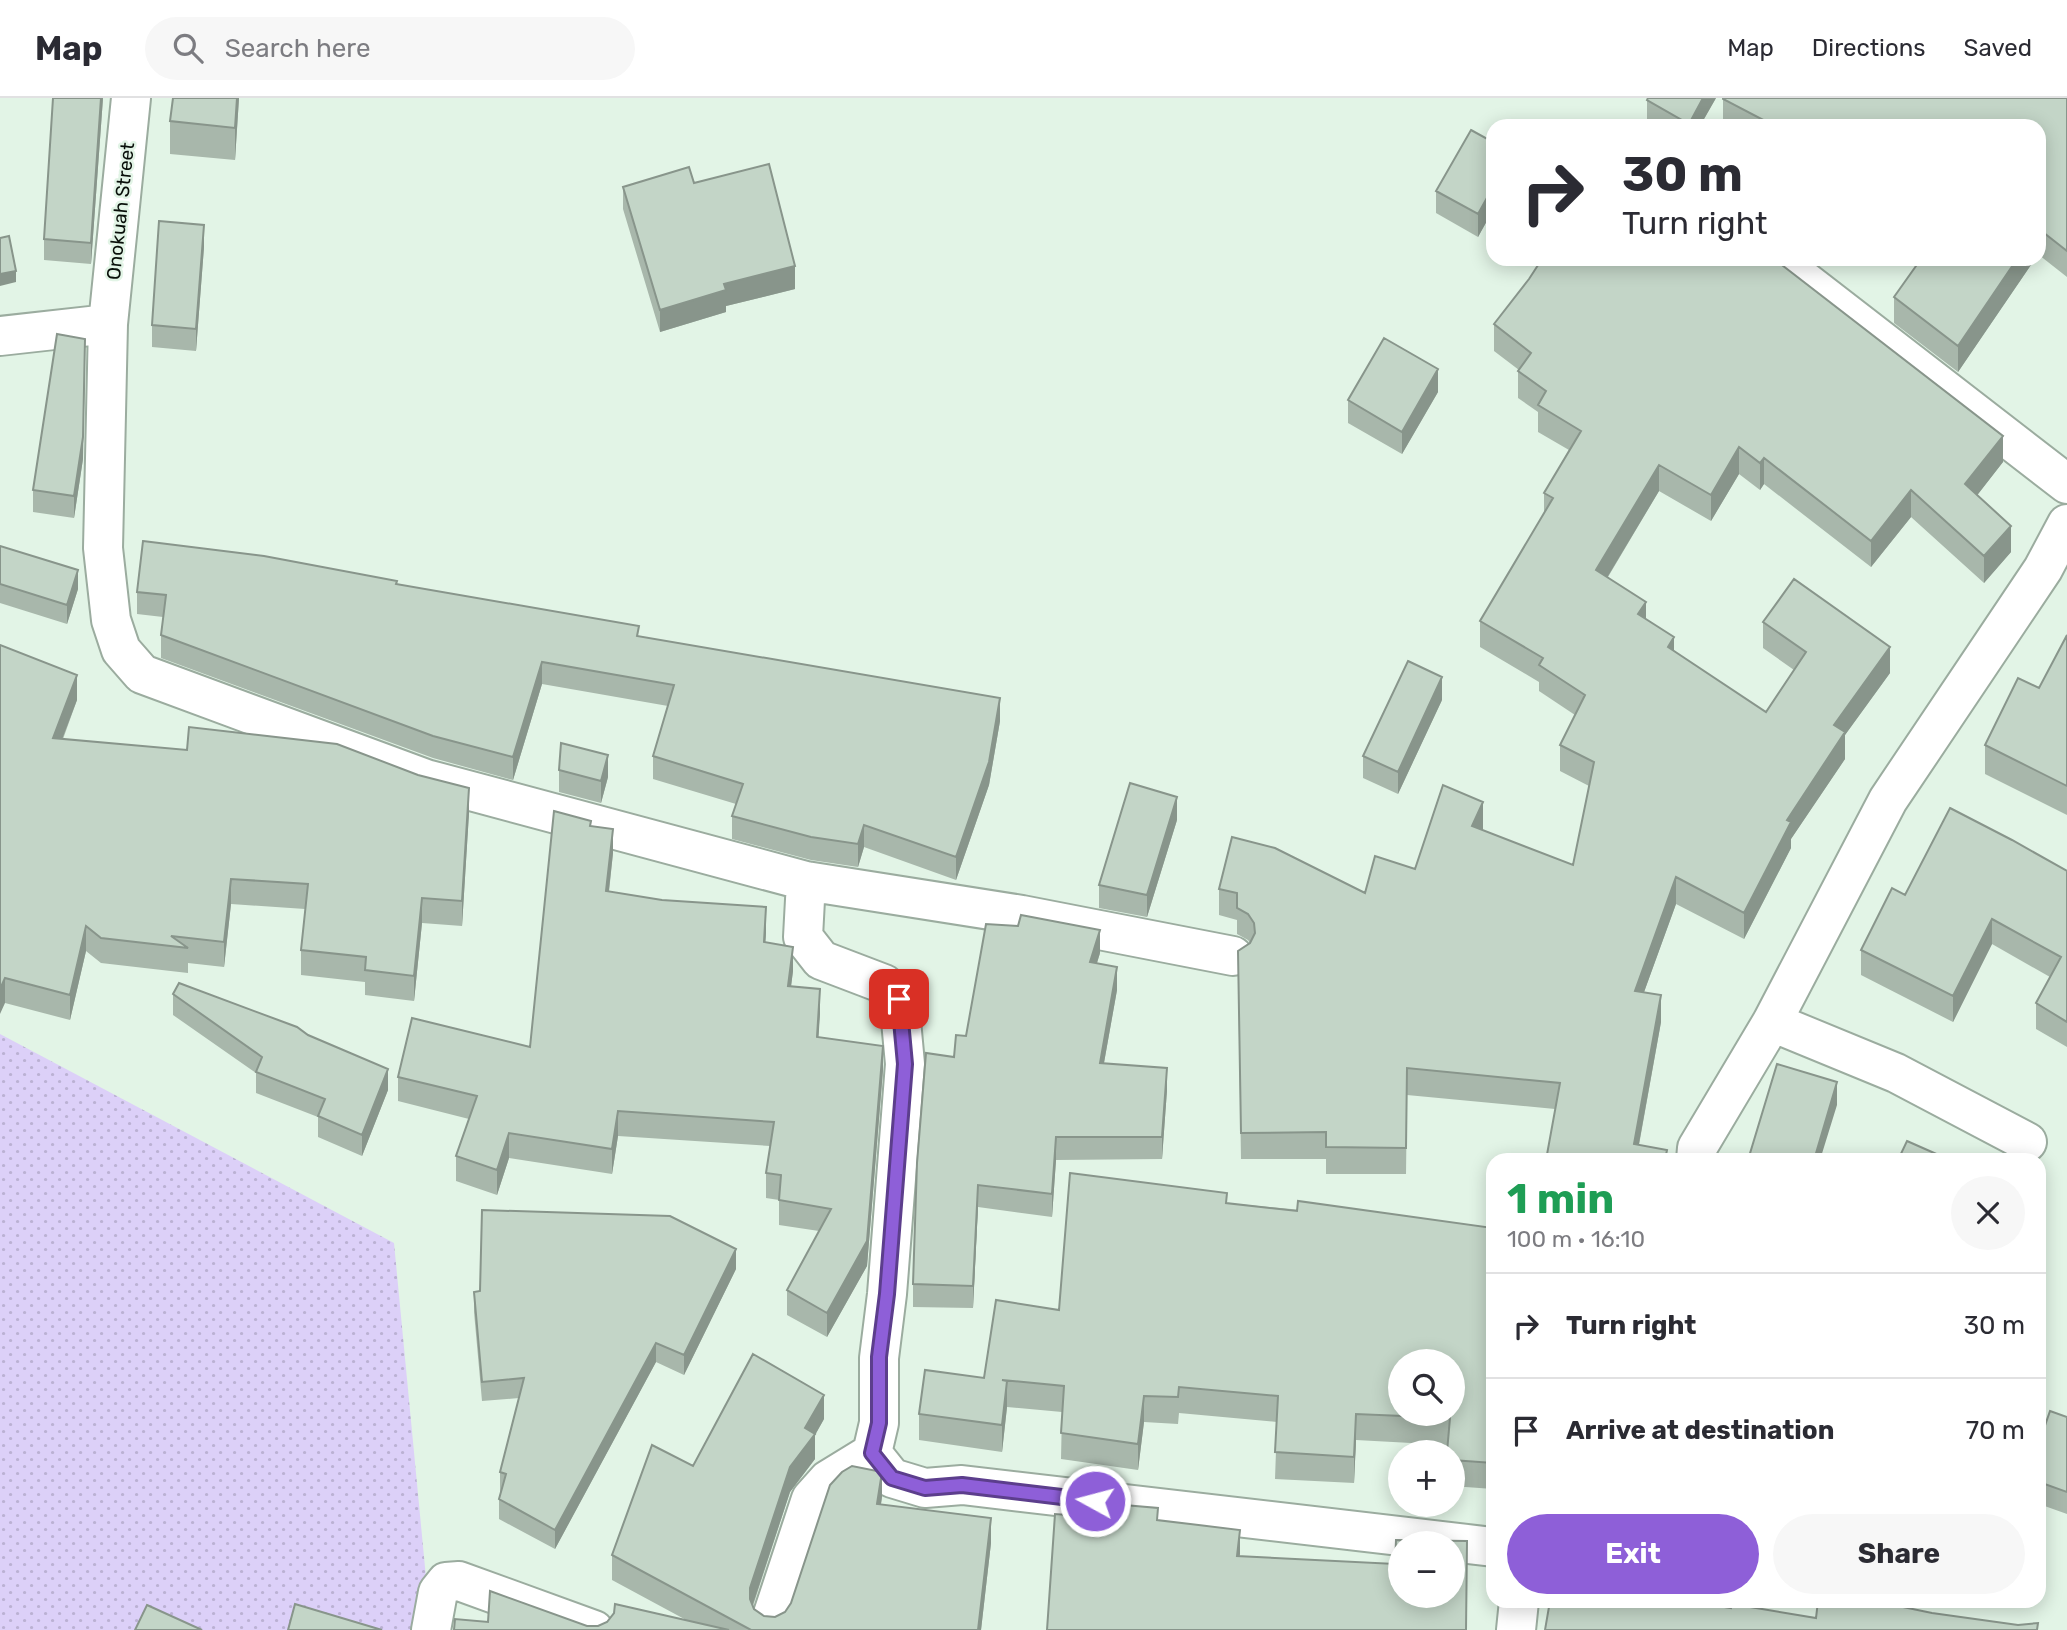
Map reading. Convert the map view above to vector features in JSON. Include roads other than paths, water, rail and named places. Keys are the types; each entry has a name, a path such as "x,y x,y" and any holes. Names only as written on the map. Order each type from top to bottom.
{"street":[{"name":"Onokuah Street","path":"131,98 108,324 103,548 111,620 121,650 142,674 426,779 806,881 1022,915 1233,956"},
{"path":"1785,266 2067,484"},
{"path":"0,336 108,324"},
{"path":"1697,1153 1697,1148 1772,1022 1888,800 2055,574 2067,524"},
{"path":"771,1620 811,1499 828,1480 872,1453 879,1423 879,1357 887,1294 905,1064 899,999 884,984 821,960 803,937 806,881"},
{"path":"1772,1022 1896,1073 2027,1142"},
{"path":"872,1453 892,1478 925,1488 962,1485 1486,1546"},
{"path":"431,1630 438,1592 446,1582 459,1580 594,1630"},
{"path":"1516,1630 1518,1608"}]}
